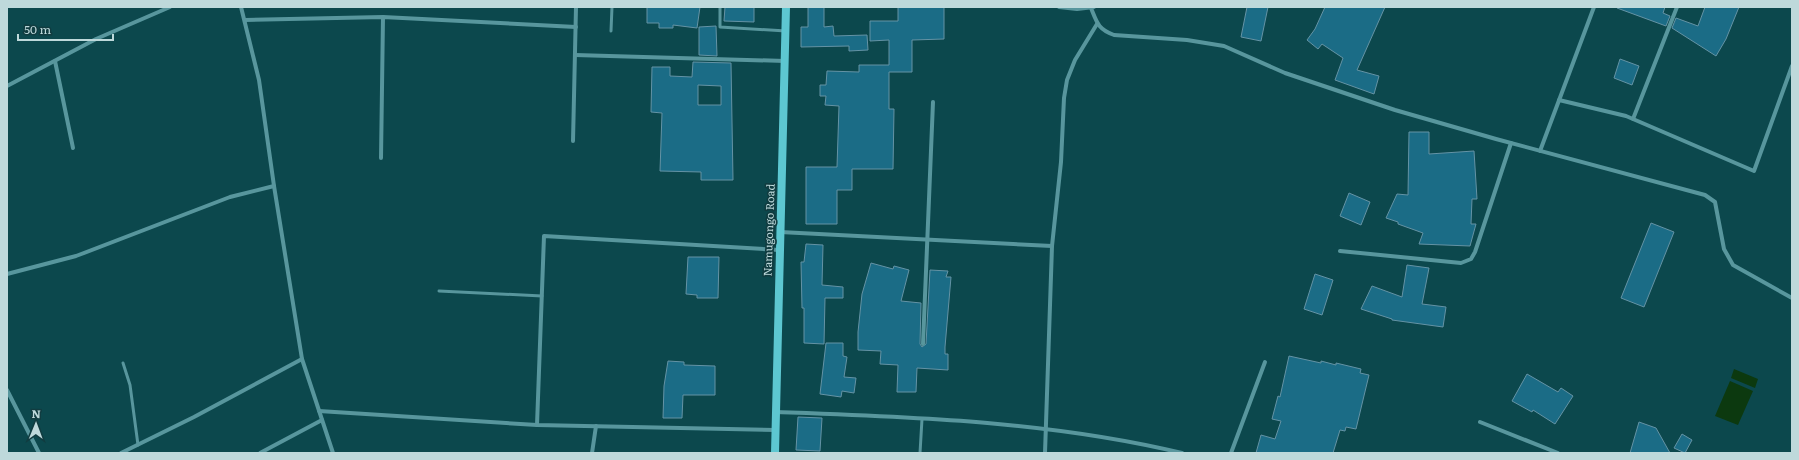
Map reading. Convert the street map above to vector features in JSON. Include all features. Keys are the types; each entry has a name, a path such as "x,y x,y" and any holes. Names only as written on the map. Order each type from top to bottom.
{"main road":[{"name":"Namugongo Road","path":"775,453 779,250 786,61 786,7"}],"street":[{"path":"7,86 96,39 170,7"},
{"path":"241,7 259,80 274,186 302,359 333,453"},
{"path":"573,141 576,7"},
{"path":"1059,7 1077,9 1092,8 1097,24 1104,31 1114,35 1188,40 1224,46 1292,75 1395,110 1705,195 1715,202 1724,249 1733,265 1792,298"},
{"path":"1540,151 1594,7"},
{"path":"1633,119 1677,7"},
{"path":"245,20 383,16 576,27"},
{"path":"381,158 383,16"},
{"path":"1045,453 1052,246 1061,162 1064,98 1067,80 1075,60 1097,24"},
{"path":"575,55 786,61"},
{"path":"55,61 73,148"},
{"path":"1559,100 1633,119 1754,171 1792,66"},
{"path":"923,344 926,239 933,102"},
{"path":"1340,251 1461,263 1471,260 1478,245 1511,143"},
{"path":"7,274 76,256 230,197 274,186"},
{"path":"780,232 1052,246"},
{"path":"537,425 544,236 779,250"},
{"path":"121,453 194,417 302,359"},
{"path":"1231,453 1265,362"},
{"path":"7,390 39,453"},
{"path":"319,411 537,425 776,430"},
{"path":"776,412 1014,425 1127,441 1182,453"},
{"path":"260,453 322,420"},
{"path":"1480,422 1558,453"},
{"path":"592,453 596,426"}],"lane":[{"path":"611,31 612,7"},
{"path":"720,7 720,27 786,31"},
{"path":"439,291 542,296"},
{"path":"123,363 130,385 138,445"},
{"path":"920,453 922,419"}],"shaded area":[{"path":"1734,369 1758,379 1755,388 1731,378"},
{"path":"1730,381 1753,391 1738,425 1715,416"}],"building":[{"path":"647,7 700,7 697,28 673,25 673,28 659,28 659,23 647,23"},
{"path":"725,7 754,7 754,22 724,21"},
{"path":"808,7 824,7 824,27 833,26 834,36 867,35 868,50 849,51 849,46 801,47 801,27 808,27"},
{"path":"898,7 944,7 944,39 912,40 912,72 889,72 889,109 894,109 893,169 852,169 852,190 837,190 837,224 806,224 806,167 837,167 839,106 825,105 826,96 820,96 820,85 826,85 827,71 859,72 859,65 889,65 889,40 870,41 870,21 898,21"},
{"path":"1247,7 1268,7 1261,41 1241,37"},
{"path":"1325,7 1385,7 1357,70 1379,76 1374,94 1335,80 1343,58 1322,44 1318,49 1307,40 1315,29"},
{"path":"1617,7 1665,7 1663,13 1670,16 1666,26"},
{"path":"1705,7 1739,7 1726,39 1716,56 1672,28 1676,18 1698,26"},
{"path":"716,26 717,56 699,55 699,27"},
{"path":"1620,59 1639,66 1632,85 1614,78"},
{"path":"693,62 731,63 733,180 701,180 701,172 660,171 662,113 651,112 652,67 670,67 670,76 692,77","holes":["698,85 721,86 721,105 698,105"]},
{"path":"1409,132 1429,132 1429,154 1474,151 1477,199 1472,199 1471,224 1476,224 1470,246 1419,244 1423,233 1386,218 1397,194 1408,195"},
{"path":"1349,193 1370,202 1361,225 1340,216"},
{"path":"1651,223 1674,232 1644,307 1621,298"},
{"path":"806,244 823,245 822,285 843,287 843,298 825,298 824,344 804,343 804,308 802,308 801,262 804,262"},
{"path":"688,257 719,257 718,298 697,298 697,295 686,294"},
{"path":"871,263 893,269 894,266 909,270 901,301 921,303 920,344 922,347 926,344 930,270 948,271 946,277 951,277 945,347 945,354 948,354 948,370 917,368 916,392 897,392 898,365 880,364 881,351 858,350 858,332 862,294"},
{"path":"1407,265 1429,268 1422,304 1446,307 1443,327 1392,320 1361,309 1372,286 1402,297"},
{"path":"1315,274 1333,280 1322,315 1304,309"},
{"path":"826,343 843,343 843,356 847,357 844,377 856,378 854,393 842,391 841,397 820,394"},
{"path":"1289,356 1321,363 1321,361 1336,365 1336,363 1361,369 1360,373 1369,375 1356,429 1346,427 1345,431 1340,430 1333,453 1256,453 1261,435 1275,439 1281,421 1272,419 1278,396 1280,397"},
{"path":"668,361 684,362 684,365 715,366 715,395 683,395 682,418 663,418 664,386"},
{"path":"1527,374 1558,392 1561,388 1573,396 1555,424 1533,410 1532,412 1512,401"},
{"path":"798,417 822,418 820,451 796,450"},
{"path":"1639,422 1656,428 1670,453 1630,453"},
{"path":"1682,434 1692,440 1685,453 1674,448"}]}
